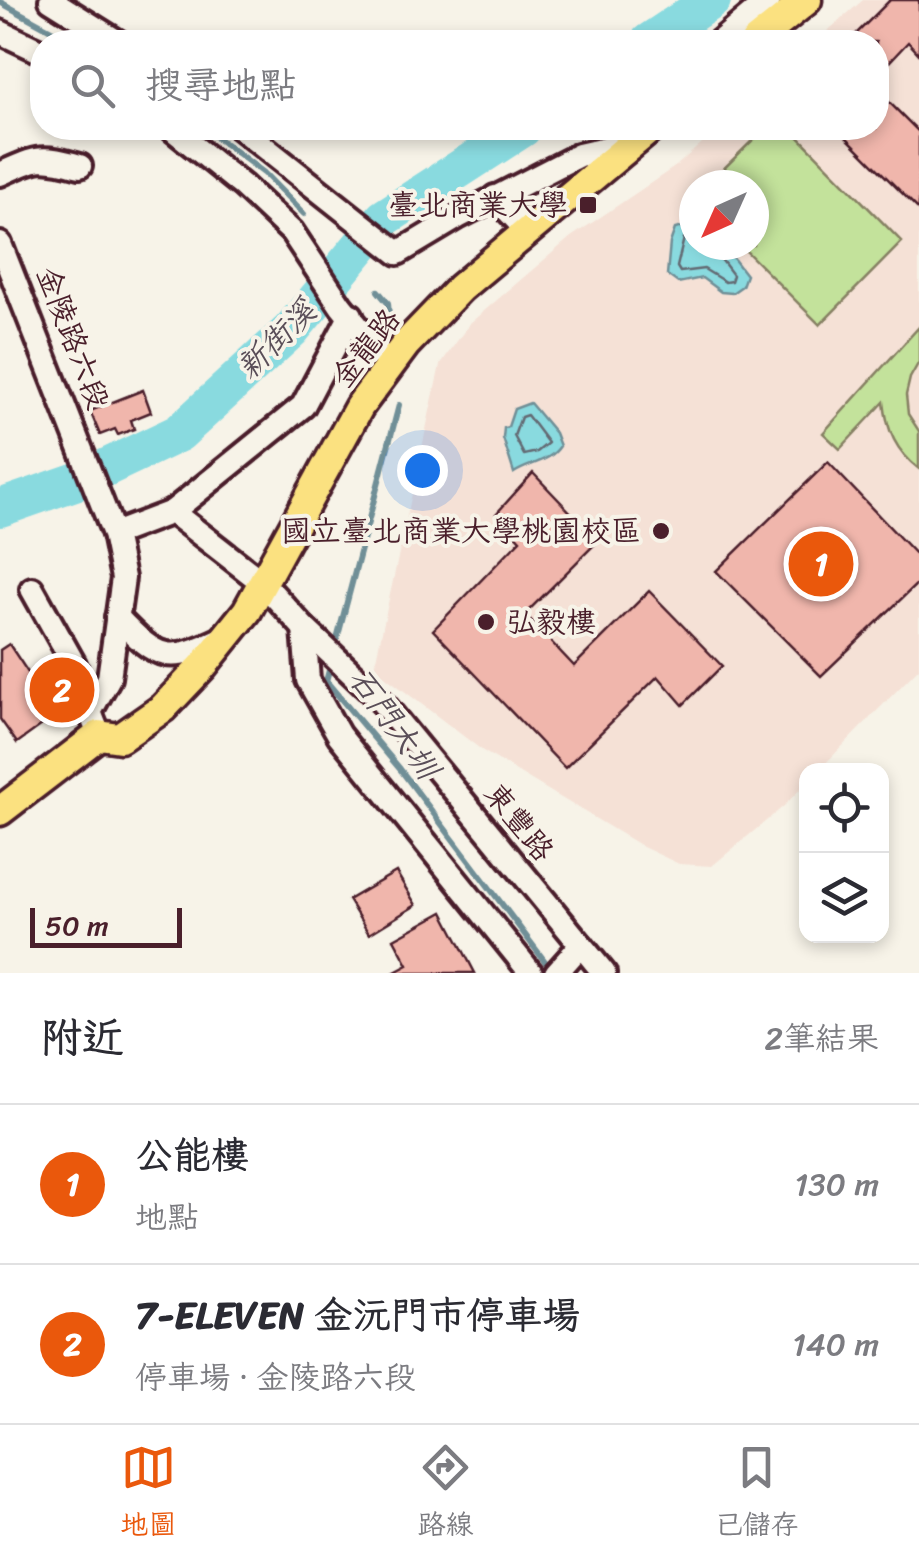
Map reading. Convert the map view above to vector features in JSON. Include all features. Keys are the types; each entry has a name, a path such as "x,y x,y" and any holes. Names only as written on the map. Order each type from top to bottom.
{"main road":[{"path":"770,30 807,0"},
{"name":"金龍路","path":"94,724 120,738 163,708 202,667 247,610 359,407 406,344 460,288 529,233 625,140"},
{"path":"0,811 94,724"}],"street":[{"path":"51,0 99,30"},
{"path":"733,30 769,0"},
{"path":"0,32 30,46"},
{"path":"185,140 292,232 304,254 390,366"},
{"path":"255,140 398,254 494,197 614,140"},
{"path":"0,174 34,158 47,157 80,166"},
{"path":"494,197 529,233"},
{"name":"金陵路六段","path":"0,244 114,534"},
{"path":"94,724 110,678 123,578 114,534 172,512 303,406 346,311"},
{"path":"172,512 263,583 310,633 308,680 338,736 531,973"},
{"path":"32,589 54,622 74,664 94,724"},
{"path":"118,616 139,642 159,653 187,655 226,637"},
{"name":"東豐路","path":"310,633 381,702 604,973"},
{"path":"559,970 582,945"}],"shaded area":[{"name":"國立臺北商業大學桃園校區","path":"863,0 919,0 919,668 826,763 799,763 799,790 712,866 679,864 643,847 483,751 374,668 440,365 470,323 571,237 676,166 705,140 889,140 889,30 829,30"}],"green space":[{"path":"753,140 802,140 902,242 820,325 755,260 769,260 769,170 722,170"},
{"path":"919,327 919,362 906,395 908,414 919,431 919,469 894,440 884,402 840,449 823,433"}],"water":[{"path":"679,228 679,260 734,260 746,275 742,286 732,293 721,292 702,278 678,283 667,275 675,229"},
{"path":"530,403 555,433 560,446 545,459 514,473 503,438 504,428 508,427 514,409"}],"building":[{"path":"890,0 919,0 919,54 908,42 889,62 889,30 860,30"},
{"path":"889,102 919,132 919,210 849,140 889,140"},
{"path":"143,390 151,412 131,420 134,429 118,435 115,429 100,435 90,411"},
{"path":"828,462 919,558 919,582 821,676 716,571"},
{"name":"弘毅樓","path":"533,473 598,541 525,614 574,666 649,591 722,666 683,705 658,676 565,768 433,630 520,540 496,514"},
{"path":"9,644 56,715 17,743 0,719 0,650"},
{"path":"396,872 416,905 369,934 348,900"},
{"path":"443,912 475,973 393,973 408,965 394,939"}],"waterway":[{"name":"新街溪","path":"667,30 712,0"},
{"name":"石門大圳","path":"0,2 51,30"},
{"name":"石門大圳","path":"220,140 264,173 304,214"},
{"name":"新街溪","path":"0,508 80,480 179,433 291,330 384,218 504,140"},
{"name":"石門大圳","path":"378,291 388,303 389,315"},
{"name":"石門大圳","path":"334,651 399,405"},
{"name":"石門大圳","path":"331,663 326,681 400,769 553,972"}],"place":[{"name":"臺北商業大學","path":"588,205"},
{"name":"國立臺北商業大學桃園校區","path":"661,531"},
{"name":"公能樓","path":"821,564"},
{"name":"弘毅樓","path":"486,622"},
{"name":"7-ELEVEN 金沅門市停車場","path":"62,690"}]}
